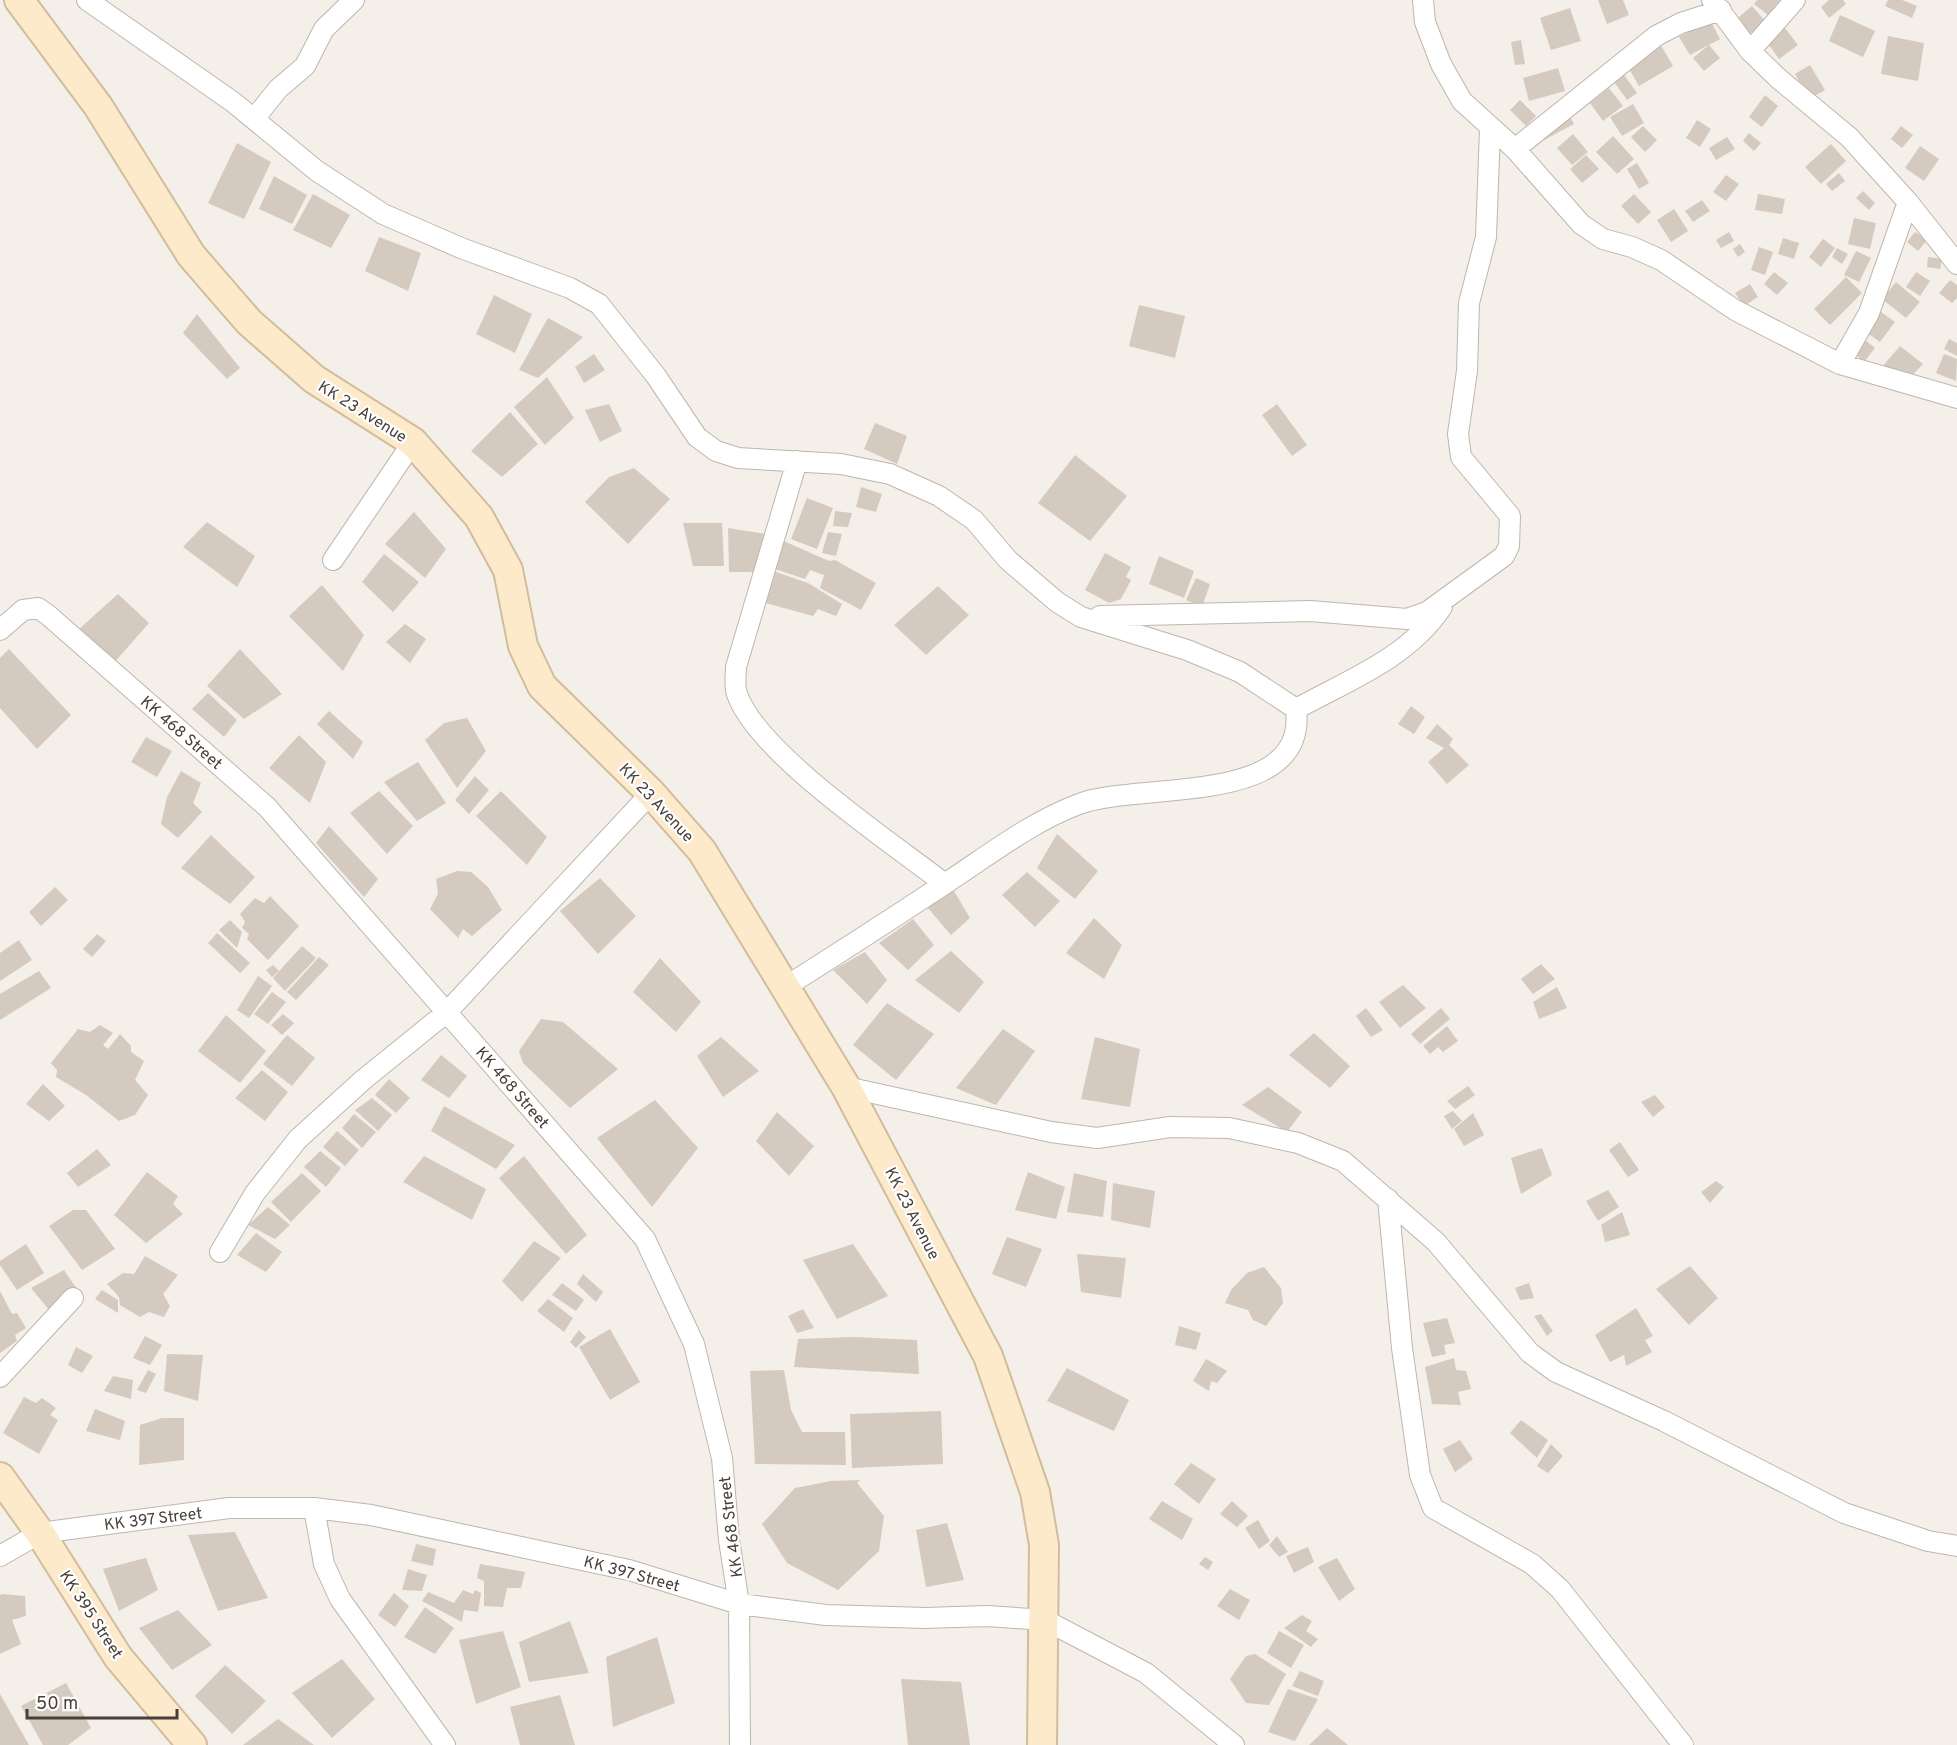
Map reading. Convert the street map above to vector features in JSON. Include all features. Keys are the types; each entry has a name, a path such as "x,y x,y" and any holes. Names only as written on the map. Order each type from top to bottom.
{"main road":[{"name":"KK 23 Avenue","path":"19,0 98,106 191,255 249,322 314,379 413,442 479,517 508,570 523,646 542,686 651,793 702,851 846,1087 988,1356 1035,1492 1044,1545 1042,1745"},
{"name":"KK 395 Street","path":"0,1477 40,1533 118,1658 192,1745"}],"street":[{"path":"87,0 254,119 317,171 384,214 461,248 570,288 599,304 656,376 697,437 716,451 738,458 841,464 890,474 939,496 974,520 1008,560 1057,602 1081,617 1187,650 1240,672 1296,709"},
{"path":"254,119 278,88 305,66 324,29 354,0"},
{"path":"1423,0 1425,22 1441,64 1462,101 1490,129 1515,148 1581,224 1603,239 1632,247 1661,260 1735,310 1840,364 1957,398"},
{"path":"1750,51 1795,0"},
{"path":"1515,148 1656,36 1717,5 1750,51 1779,79 1849,137 1908,202 1957,264"},
{"path":"1081,617 1310,611 1407,619 1428,612 1504,556 1509,546 1510,516 1461,458 1458,434 1467,371 1469,303 1487,227 1490,129"},
{"path":"1840,364 1869,313 1908,202"},
{"path":"333,560 413,442"},
{"path":"796,461 736,667 736,692 750,720 782,755 945,884"},
{"path":"1296,709 1394,656 1419,636 1450,595"},
{"name":"KK 468 Street","path":"0,630 23,610 38,608 267,807 645,1239 694,1344 722,1458 729,1540 739,1604 740,1745"},
{"path":"785,987 1024,832 1080,803 1221,783 1263,773 1278,762 1292,747 1298,727 1296,709"},
{"path":"220,1252 255,1193 298,1139 363,1080 447,1012 651,793"},
{"path":"846,1087 1051,1132 1097,1138 1170,1127 1229,1128 1298,1143 1343,1161 1436,1242 1530,1353 1556,1372 1664,1421 1845,1513 1928,1541 1957,1546"},
{"path":"1388,1199 1402,1348 1419,1464 1433,1508 1532,1564 1560,1589 1683,1745"},
{"path":"0,1377 73,1298"},
{"name":"KK 397 Street","path":"0,1556 40,1533 229,1508 314,1508 371,1515 629,1570 739,1604 826,1615 925,1618 987,1616 1045,1620 1146,1673 1234,1745"},
{"path":"314,1508 324,1564 340,1599 445,1745"}],"building":[{"path":"1598,0 1623,0 1629,15 1607,24"},
{"path":"1757,0 1780,0 1768,15 1754,4"},
{"path":"1829,0 1843,0 1846,4 1829,18 1821,7"},
{"path":"1888,0 1902,0 1917,6 1912,18 1885,6"},
{"path":"1752,6 1765,21 1747,36 1734,21"},
{"path":"1570,8 1581,41 1551,50 1540,18"},
{"path":"1840,15 1875,31 1863,57 1829,41"},
{"path":"1710,20 1720,39 1690,55 1679,37"},
{"path":"1785,28 1798,45 1779,59 1767,42"},
{"path":"1888,36 1924,43 1918,81 1881,74"},
{"path":"1521,40 1525,64 1515,65 1511,42"},
{"path":"1658,40 1673,66 1639,86 1624,60"},
{"path":"1709,45 1720,58 1704,71 1693,58"},
{"path":"1810,65 1825,90 1809,99 1795,74"},
{"path":"1558,68 1565,91 1529,101 1523,78"},
{"path":"1622,72 1637,93 1627,100 1612,79"},
{"path":"1609,88 1623,106 1603,121 1590,103"},
{"path":"1765,95 1778,106 1762,127 1749,117"},
{"path":"1520,100 1536,116 1526,126 1510,110"},
{"path":"1633,104 1644,123 1622,136 1610,117"},
{"path":"1568,113 1574,124 1544,140 1538,130"},
{"path":"1697,120 1711,129 1700,147 1686,138"},
{"path":"1643,126 1657,140 1645,152 1631,137"},
{"path":"1901,126 1913,135 1902,148 1891,139"},
{"path":"1749,133 1761,143 1754,151 1743,141"},
{"path":"1573,134 1588,152 1572,165 1557,148"},
{"path":"1613,136 1634,159 1617,174 1596,152"},
{"path":"1727,137 1735,149 1716,160 1709,148"},
{"path":"237,143 271,162 244,219 208,203"},
{"path":"1831,144 1846,161 1821,184 1805,167"},
{"path":"1920,146 1939,159 1924,181 1905,168"},
{"path":"1586,155 1599,169 1582,183 1570,169"},
{"path":"1637,163 1649,183 1639,189 1627,169"},
{"path":"1839,173 1845,181 1832,191 1826,184"},
{"path":"1726,175 1739,184 1726,201 1713,192"},
{"path":"274,176 307,195 292,224 259,209"},
{"path":"1863,191 1875,203 1869,210 1856,198"},
{"path":"313,194 350,215 331,248 293,230"},
{"path":"1634,194 1651,212 1638,224 1621,206"},
{"path":"1758,194 1785,199 1782,214 1755,210"},
{"path":"1702,200 1710,211 1693,222 1685,211"},
{"path":"1674,209 1688,231 1671,242 1657,220"},
{"path":"1854,218 1876,223 1870,249 1848,244"},
{"path":"1729,232 1734,241 1721,248 1716,240"},
{"path":"1915,232 1927,240 1918,251 1907,242"},
{"path":"379,237 421,253 408,291 365,271"},
{"path":"1783,238 1799,243 1794,259 1778,254"},
{"path":"1823,239 1835,248 1821,267 1809,257"},
{"path":"1740,244 1745,252 1738,257 1733,249"},
{"path":"1759,247 1773,252 1765,275 1751,270"},
{"path":"1837,248 1848,254 1842,264 1832,257"},
{"path":"1856,251 1871,258 1859,282 1844,275"},
{"path":"1928,257 1942,259 1940,269 1927,267"},
{"path":"1774,272 1788,283 1777,295 1764,284"},
{"path":"1916,272 1930,281 1920,296 1906,287"},
{"path":"1846,277 1862,293 1830,325 1814,309"},
{"path":"1950,280 1957,285 1957,298 1952,303 1939,293"},
{"path":"1896,282 1920,302 1906,318 1882,299"},
{"path":"1750,284 1758,297 1744,306 1735,293"},
{"path":"494,295 532,314 515,353 476,334"},
{"path":"1139,305 1185,316 1175,358 1129,346"},
{"path":"1881,312 1895,322 1880,342 1866,332"},
{"path":"197,314 240,368 227,379 183,333"},
{"path":"548,318 583,337 538,378 519,370"},
{"path":"1859,335 1875,348 1864,362 1849,349"},
{"path":"1949,339 1957,343 1957,356 1944,349"},
{"path":"1900,346 1923,364 1904,384 1882,367"},
{"path":"594,354 605,370 584,383 575,367"},
{"path":"1944,354 1957,359 1956,381 1936,373"},
{"path":"547,377 574,418 545,445 514,407"},
{"path":"609,404 622,431 600,442 585,410"},
{"path":"1277,404 1307,445 1292,456 1262,415"},
{"path":"510,412 538,444 502,477 471,451"},
{"path":"875,423 907,436 897,464 864,449"},
{"path":"1075,455 1127,496 1090,541 1038,503"},
{"path":"634,468 670,499 628,544 585,502 609,477"},
{"path":"861,487 882,494 876,512 856,507"},
{"path":"807,498 833,508 817,549 791,539"},
{"path":"835,511 852,513 848,527 833,526"},
{"path":"414,512 446,549 425,578 385,544"},
{"path":"207,522 255,556 237,587 183,547"},
{"path":"683,523 722,523 724,566 693,566"},
{"path":"728,528 765,534 759,572 729,572"},
{"path":"828,532 842,534 836,556 822,553"},
{"path":"779,539 829,561 835,560 876,583 861,610 820,588 824,575 810,570 805,579 769,567"},
{"path":"1105,553 1131,567 1126,577 1131,580 1121,599 1109,603 1085,590"},
{"path":"384,554 419,582 393,612 362,582"},
{"path":"1159,556 1194,571 1184,598 1149,584"},
{"path":"773,571 808,583 842,604 836,616 818,609 813,616 762,602"},
{"path":"1196,578 1210,584 1202,607 1186,600"},
{"path":"322,585 364,635 343,671 289,616"},
{"path":"938,586 969,615 926,655 894,625"},
{"path":"118,594 149,623 113,664 78,630"},
{"path":"405,624 426,639 410,663 386,642"},
{"path":"9,649 71,715 37,749 0,708 0,658"},
{"path":"240,649 282,694 244,719 207,686"},
{"path":"208,693 237,720 224,737 192,709"},
{"path":"1411,706 1425,717 1414,734 1398,724"},
{"path":"329,711 363,742 353,759 317,724"},
{"path":"467,718 486,751 457,788 425,740 444,723"},
{"path":"1437,724 1453,739 1449,745 1469,765 1447,784 1428,762 1444,748 1426,738"},
{"path":"299,735 326,762 310,803 269,768"},
{"path":"146,737 172,751 157,777 131,762"},
{"path":"418,762 446,803 417,821 384,782"},
{"path":"181,771 201,783 193,803 202,812 178,838 161,824 167,797"},
{"path":"475,776 489,790 469,814 455,800"},
{"path":"379,791 413,826 387,854 350,813"},
{"path":"501,791 547,837 527,865 476,816"},
{"path":"329,826 378,879 364,897 316,843"},
{"path":"1057,834 1098,871 1075,899 1037,868"},
{"path":"211,835 255,877 230,904 181,868"},
{"path":"457,871 471,872 488,887 502,910 472,936 463,929 458,938 430,909 438,894 436,879"},
{"path":"1027,872 1060,901 1035,927 1002,895"},
{"path":"600,878 636,916 598,954 560,911"},
{"path":"55,887 68,900 41,926 29,912"},
{"path":"954,891 970,918 951,935 927,907"},
{"path":"270,896 299,926 268,960 247,939 249,934 242,928 245,922 240,914 255,898 264,903"},
{"path":"1094,918 1122,945 1104,979 1066,953"},
{"path":"913,919 934,945 908,970 879,943"},
{"path":"230,920 242,932 237,948 219,930"},
{"path":"217,933 250,963 240,973 208,943"},
{"path":"97,934 106,941 92,957 83,949"},
{"path":"19,940 32,960 0,981 0,953"},
{"path":"302,946 316,958 285,991 273,978"},
{"path":"951,951 984,982 959,1013 915,980"},
{"path":"865,952 887,980 867,1004 833,970"},
{"path":"319,957 329,965 296,1000 287,992"},
{"path":"660,958 701,1002 676,1032 633,992"},
{"path":"1541,964 1555,979 1533,994 1521,979"},
{"path":"273,965 279,971 272,977 266,970"},
{"path":"39,971 51,988 0,1020 0,994"},
{"path":"258,976 272,986 249,1018 237,1010"},
{"path":"1403,985 1426,1008 1400,1028 1379,1002"},
{"path":"1557,987 1567,1008 1539,1019 1533,1002"},
{"path":"272,992 286,1002 268,1024 254,1014"},
{"path":"887,1003 934,1034 896,1080 853,1045"},
{"path":"1366,1008 1383,1030 1371,1037 1356,1016"},
{"path":"1441,1008 1450,1019 1420,1044 1411,1034"},
{"path":"283,1014 294,1023 282,1035 271,1025"},
{"path":"226,1015 266,1051 240,1083 198,1051"},
{"path":"541,1019 563,1022 618,1069 570,1108 523,1063 519,1051"},
{"path":"100,1025 113,1033 103,1045 108,1049 120,1034 131,1046 131,1052 144,1061 135,1080 148,1095 135,1115 119,1121 86,1095 56,1077 57,1070 51,1063 78,1029 90,1032"},
{"path":"1447,1026 1458,1041 1443,1052 1438,1047 1430,1054 1423,1046"},
{"path":"1003,1029 1035,1051 996,1105 956,1088"},
{"path":"1314,1033 1350,1066 1330,1088 1289,1055"},
{"path":"287,1035 315,1058 292,1086 263,1064"},
{"path":"721,1037 759,1071 723,1097 697,1056"},
{"path":"1095,1037 1140,1049 1130,1107 1081,1099"},
{"path":"441,1055 467,1076 449,1098 421,1080"},
{"path":"262,1070 288,1092 265,1121 235,1098"},
{"path":"389,1079 410,1098 396,1113 375,1095"},
{"path":"43,1084 65,1106 49,1121 26,1104"},
{"path":"1468,1086 1475,1095 1455,1109 1447,1101"},
{"path":"1268,1087 1302,1112 1287,1132 1242,1105"},
{"path":"1655,1095 1665,1107 1653,1117 1641,1102"},
{"path":"372,1098 392,1115 378,1131 355,1110"},
{"path":"655,1100 698,1148 652,1207 597,1138"},
{"path":"444,1106 515,1145 496,1169 431,1131"},
{"path":"1453,1111 1462,1121 1452,1129 1444,1116"},
{"path":"777,1112 814,1146 789,1176 756,1141"},
{"path":"1473,1113 1484,1135 1464,1146 1454,1129"},
{"path":"354,1114 376,1132 362,1148 342,1128"},
{"path":"337,1131 359,1150 345,1166 323,1147"},
{"path":"1620,1142 1639,1170 1628,1177 1609,1150"},
{"path":"1542,1148 1552,1175 1521,1194 1511,1158"},
{"path":"97,1149 111,1165 78,1187 67,1173"},
{"path":"320,1151 341,1168 326,1187 304,1167"},
{"path":"424,1156 486,1189 472,1220 403,1182"},
{"path":"524,1156 587,1235 566,1254 499,1178"},
{"path":"147,1172 178,1196 173,1204 183,1214 146,1243 114,1215"},
{"path":"1028,1172 1065,1187 1056,1219 1015,1210"},
{"path":"302,1173 321,1191 291,1222 271,1202"},
{"path":"1074,1173 1107,1181 1103,1217 1067,1212"},
{"path":"1716,1181 1724,1187 1710,1203 1701,1192"},
{"path":"1113,1183 1155,1191 1150,1228 1111,1220"},
{"path":"1608,1190 1619,1207 1598,1221 1586,1201"},
{"path":"268,1207 290,1225 275,1239 248,1225"},
{"path":"73,1210 86,1210 115,1249 82,1270 49,1226"},
{"path":"1622,1212 1630,1235 1605,1242 1601,1225"},
{"path":"256,1233 282,1252 266,1272 237,1255"},
{"path":"1007,1237 1042,1249 1026,1287 992,1274"},
{"path":"534,1241 561,1258 522,1302 502,1281"},
{"path":"26,1244 44,1273 17,1290 0,1265 0,1261"},
{"path":"853,1244 888,1296 837,1319 803,1260"},
{"path":"1077,1254 1126,1258 1121,1298 1081,1292"},
{"path":"145,1256 178,1275 163,1294 170,1306 164,1317 149,1312 140,1317 120,1305 119,1297 107,1284 123,1273 134,1274"},
{"path":"1690,1266 1718,1298 1689,1325 1656,1289"},
{"path":"1264,1267 1281,1288 1283,1303 1266,1326 1253,1320 1248,1310 1225,1303 1231,1290 1247,1273"},
{"path":"64,1270 79,1292 50,1311 31,1288"},
{"path":"583,1274 603,1292 596,1302 577,1284"},
{"path":"562,1283 584,1300 576,1311 552,1295"},
{"path":"1529,1283 1534,1298 1520,1300 1515,1288"},
{"path":"102,1290 118,1300 118,1313 95,1299"},
{"path":"0,1291 12,1314 17,1313 26,1328 15,1335 17,1341 0,1353"},
{"path":"548,1299 573,1318 564,1332 537,1311"},
{"path":"1636,1308 1653,1336 1645,1340 1652,1352 1626,1366 1624,1355 1610,1362 1595,1335"},
{"path":"803,1309 814,1328 797,1333 788,1316"},
{"path":"1541,1314 1553,1331 1547,1336 1534,1316"},
{"path":"1447,1318 1455,1343 1444,1345 1446,1354 1432,1357 1423,1323"},
{"path":"1179,1326 1201,1333 1196,1350 1175,1345"},
{"path":"610,1329 640,1382 610,1400 579,1347"},
{"path":"579,1330 586,1337 576,1348 570,1342"},
{"path":"145,1336 162,1345 150,1365 133,1358"},
{"path":"853,1337 917,1340 919,1374 794,1367 798,1339"},
{"path":"76,1347 93,1356 82,1373 68,1365"},
{"path":"167,1354 203,1355 198,1401 164,1391"},
{"path":"1454,1358 1456,1370 1466,1371 1471,1389 1458,1392 1461,1405 1432,1404 1425,1367"},
{"path":"1206,1359 1227,1371 1217,1383 1211,1381 1209,1391 1193,1381"},
{"path":"1067,1368 1129,1400 1114,1431 1047,1401"},
{"path":"148,1370 156,1374 146,1393 137,1390"},
{"path":"784,1370 791,1410 802,1432 845,1432 846,1465 755,1464 750,1371"},
{"path":"113,1376 133,1380 131,1399 104,1391"},
{"path":"24,1397 36,1403 42,1398 56,1408 50,1415 58,1420 39,1454 3,1433"},
{"path":"95,1409 125,1421 120,1440 86,1431"},
{"path":"941,1411 943,1464 852,1468 850,1414"},
{"path":"162,1418 184,1418 184,1460 139,1465 140,1425"},
{"path":"1521,1420 1548,1440 1537,1458 1510,1433"},
{"path":"1460,1440 1473,1459 1455,1472 1443,1449"},
{"path":"1551,1444 1563,1456 1548,1473 1537,1466"},
{"path":"1191,1463 1216,1479 1199,1504 1174,1484"},
{"path":"860,1480 857,1483 884,1516 879,1551 838,1590 787,1563 762,1524 795,1488 831,1481"},
{"path":"1162,1501 1193,1519 1182,1540 1149,1519"},
{"path":"1232,1501 1248,1516 1237,1527 1220,1514"},
{"path":"1258,1520 1270,1541 1259,1549 1245,1528"},
{"path":"947,1523 964,1580 926,1587 916,1530"},
{"path":"235,1532 268,1598 218,1611 188,1535"},
{"path":"1277,1536 1288,1552 1279,1557 1269,1545"},
{"path":"416,1544 436,1549 433,1566 411,1561"},
{"path":"1308,1547 1314,1562 1294,1573 1286,1556"},
{"path":"1205,1557 1213,1562 1208,1570 1199,1564"},
{"path":"146,1558 158,1590 119,1611 103,1569"},
{"path":"1337,1558 1355,1589 1339,1601 1318,1567"},
{"path":"480,1564 525,1572 521,1588 507,1588 503,1607 484,1606 484,1581 477,1578"},
{"path":"408,1569 427,1575 422,1591 402,1590"},
{"path":"1230,1589 1250,1600 1239,1620 1217,1606"},
{"path":"463,1590 473,1594 475,1590 481,1593 478,1612 464,1610 462,1622 422,1601 428,1592 454,1603"},
{"path":"394,1593 409,1606 395,1627 378,1615"},
{"path":"0,1595 25,1596 26,1616 12,1620 21,1644 0,1654"},
{"path":"425,1607 454,1628 435,1654 404,1637"},
{"path":"178,1610 212,1645 172,1670 139,1628"},
{"path":"1302,1615 1312,1621 1306,1631 1318,1639 1311,1647 1284,1628"},
{"path":"570,1621 589,1673 529,1682 519,1642"},
{"path":"503,1631 521,1687 476,1704 459,1640"},
{"path":"1279,1631 1304,1645 1291,1668 1267,1653"},
{"path":"657,1637 675,1703 613,1727 606,1657"},
{"path":"1255,1654 1286,1674 1269,1705 1246,1703 1230,1679 1246,1656"},
{"path":"342,1659 375,1699 332,1738 292,1693"},
{"path":"225,1665 266,1701 232,1734 195,1696"},
{"path":"1300,1671 1324,1681 1318,1696 1292,1686"},
{"path":"901,1679 961,1682 970,1745 908,1745"},
{"path":"66,1683 91,1728 68,1745 43,1745 21,1706"},
{"path":"1288,1689 1318,1699 1295,1741 1268,1732"},
{"path":"0,1694 29,1745 0,1745"},
{"path":"560,1695 575,1745 520,1745 510,1707"},
{"path":"278,1719 314,1745 243,1745"},
{"path":"1327,1728 1348,1745 1309,1745"}]}
